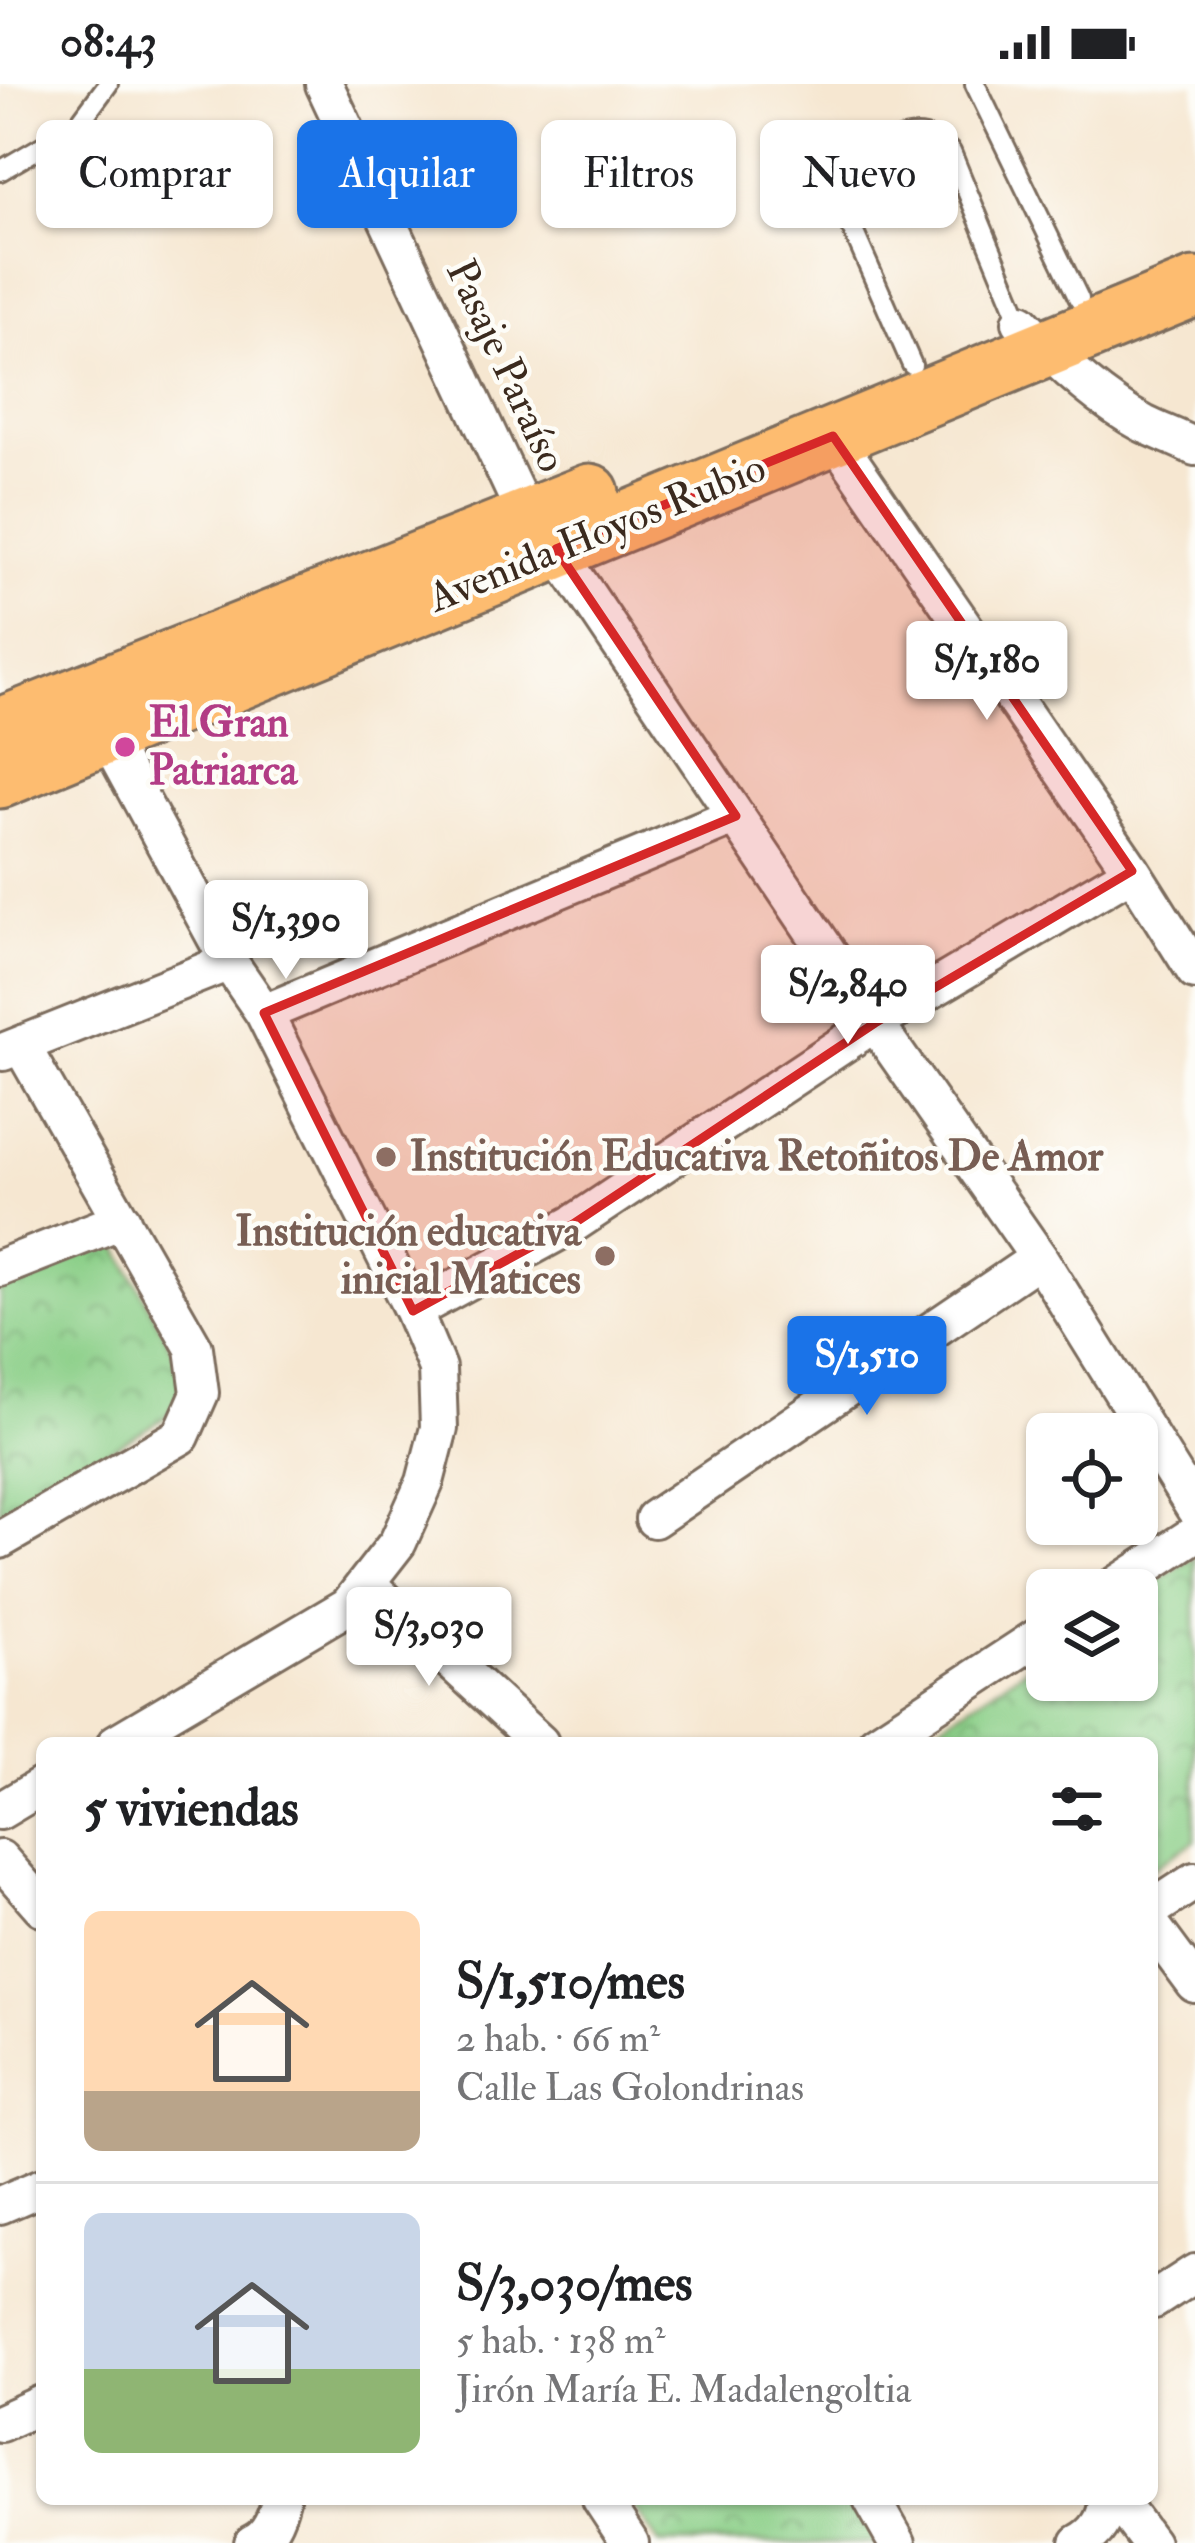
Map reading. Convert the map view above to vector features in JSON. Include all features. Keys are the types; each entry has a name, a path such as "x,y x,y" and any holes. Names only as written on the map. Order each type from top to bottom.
{"main road":[{"name":"Avenida Hoyos Rubio","path":"542,534 833,436 1034,335 1079,299 1195,250"},
{"name":"Avenida Hoyos Rubio","path":"0,779 94,715 542,534 912,365 1195,287"},
{"name":"Avenida Hoyos Rubio","path":"0,728 94,715"}],"street":[{"name":"Pasaje Paraíso","path":"324,84 542,534 1040,1258 1195,1509"},
{"path":"1034,335 1108,402 1195,447"},
{"path":"833,436 1132,871 1195,971"},
{"path":"94,715 229,962 264,1013 413,1311 437,1367 439,1428 425,1482 398,1542 348,1606 126,1737"},
{"path":"264,1013 736,816"},
{"path":"413,1311 574,1224 875,1023 1132,871"},
{"path":"0,1540 181,1436 200,1393 194,1348 122,1220 11,1049 229,962"},
{"path":"0,1268 122,1220"},
{"path":"654,1519 1040,1258"},
{"path":"1141,1569 1195,1534"},
{"path":"366,1582 534,1737"},
{"path":"885,1737 1026,1645"},
{"path":"0,1811 36,1790"},
{"path":"0,1858 36,1900"},
{"path":"1158,1905 1195,1881"},
{"path":"1158,1934 1195,1984"},
{"path":"0,2205 36,2190"},
{"path":"1158,2297 1195,2273"},
{"path":"0,2423 36,2407"},
{"path":"253,2543 261,2540 279,2505"},
{"path":"605,2505 630,2543"},
{"path":"875,2505 897,2543"},
{"path":"1078,2543 1090,2537 1107,2514 1107,2505"},
{"path":"1122,2505 1150,2543"}],"lane":[{"path":"0,171 77,126 108,84"},
{"path":"975,84 1079,299"},
{"path":"912,365 844,210 841,189 852,163 907,136 940,142 950,152 1034,335"}],"highlighted area":[{"path":"833,436 1132,871 875,1023 573,1224 413,1311 264,1013 736,816 556,549"}],"green space":[{"path":"115,1241 179,1363 179,1399 165,1418 0,1513 0,1285"},
{"path":"1195,1557 1195,1841 1158,1865 1158,1737 921,1737 1026,1668 1026,1701 1158,1701 1158,1581"},
{"path":"633,2505 861,2505 883,2543 659,2543"}],"place":[{"name":"El Gran Patriarca","path":"125,747"},
{"name":"Institución Educativa Retoñitos De Amor","path":"386,1157"},
{"name":"Institución educativa inicial Matices","path":"605,1256"}]}
